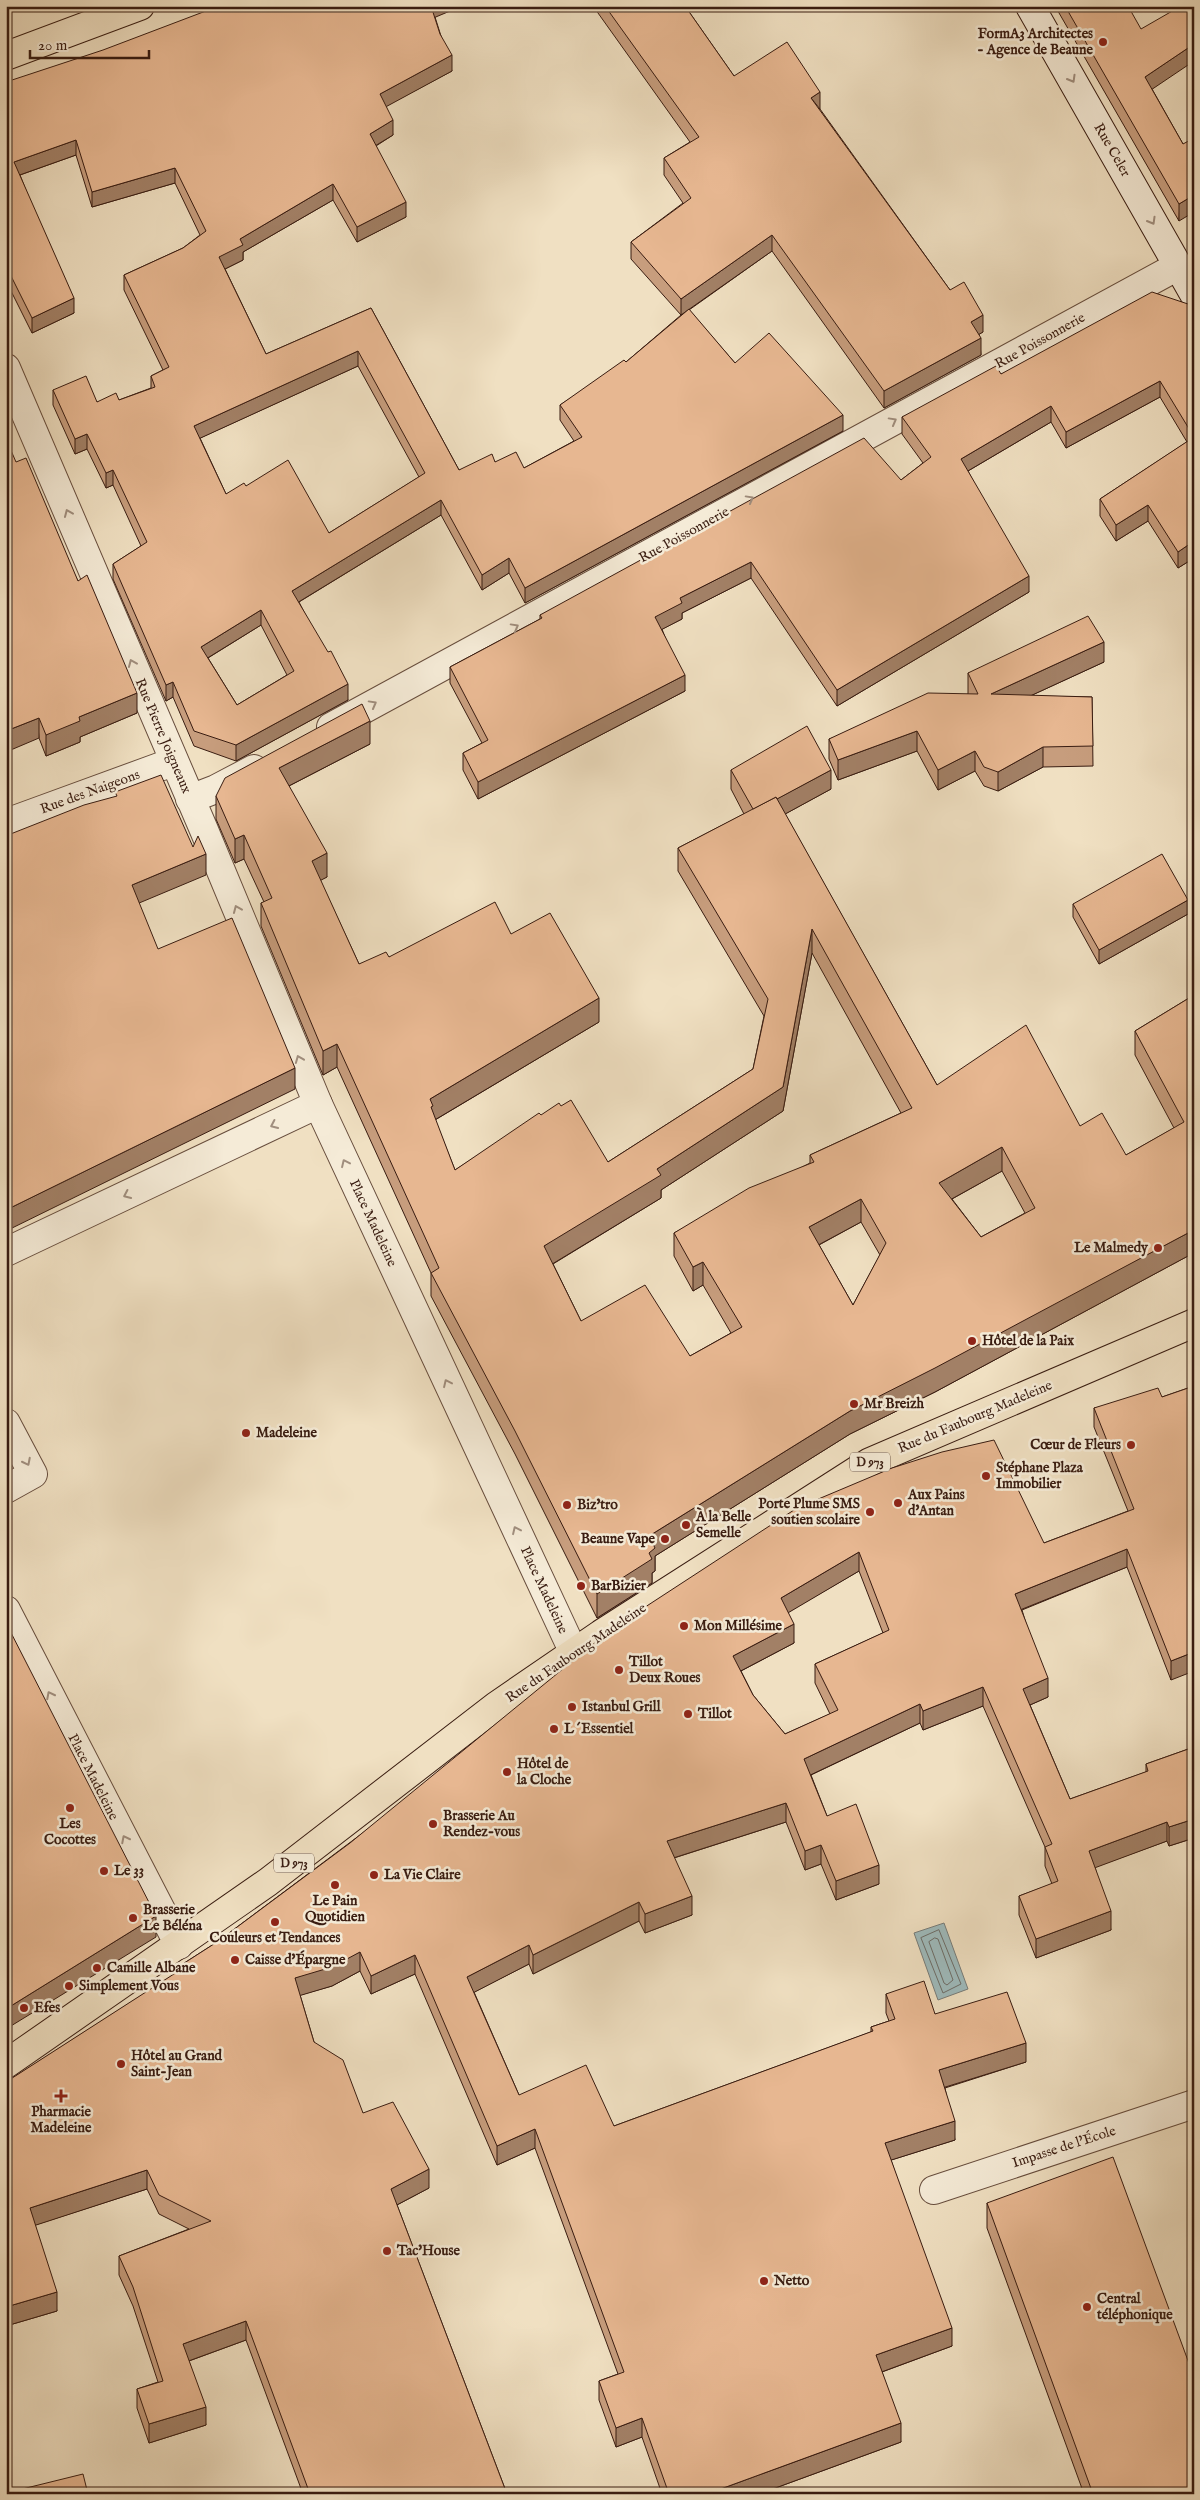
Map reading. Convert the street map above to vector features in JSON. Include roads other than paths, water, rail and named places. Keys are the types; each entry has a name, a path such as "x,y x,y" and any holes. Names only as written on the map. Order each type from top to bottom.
{"main road":[{"path":"6,56 140,6"},
{"name":"Rue du Faubourg Madeleine","path":"6,2064 179,1945 288,1867 496,1706 574,1653 870,1462 1194,1323"}],"street":[{"name":"Rue Celer","path":"1030,6 1194,294"},
{"name":"Rue Poissonnerie","path":"313,737 1178,266"},
{"name":"Rue Pierre Joigneaux","path":"6,368 318,1104"},
{"path":"190,799 216,789 278,756"},
{"name":"Rue des Naigeons","path":"6,823 173,762"},
{"path":"6,1252 318,1104"},
{"name":"Place Madeleine","path":"318,1104 574,1653"},
{"path":"6,1423 33,1474 6,1489"},
{"name":"Place Madeleine","path":"6,1610 179,1945"},
{"name":"Impasse de l'École","path":"934,2190 1194,2104"}],"water":[{"path":"944,1923 968,1989 938,2000 914,1933"}],"place":[{"name":"FormA3 Architectes - Agence de Beaune","path":"1103,42"},
{"name":"Le Malmedy","path":"1158,1248"},
{"name":"Hôtel de la Paix","path":"972,1341"},
{"name":"Mr Breizh","path":"854,1404"},
{"name":"Madeleine","path":"246,1433"},
{"name":"Cœur de Fleurs","path":"1131,1445"},
{"name":"Stéphane Plaza Immobilier","path":"986,1476"},
{"name":"Aux Pains d'Antan","path":"898,1503"},
{"name":"Biz'tro","path":"567,1505"},
{"name":"Porte Plume SMS soutien scolaire","path":"870,1512"},
{"name":"À la Belle Semelle","path":"686,1525"},
{"name":"Beaune Vape","path":"665,1539"},
{"name":"BarBizier","path":"581,1586"},
{"name":"Mon Millésime","path":"684,1626"},
{"name":"Tillot Deux Roues","path":"619,1670"},
{"name":"Istanbul Grill","path":"572,1707"},
{"name":"Tillot","path":"688,1714"},
{"name":"L´Essentiel","path":"554,1729"},
{"name":"Hôtel de la Cloche","path":"507,1772"},
{"name":"Les Cocottes","path":"70,1808"},
{"name":"Brasserie Au Rendez-vous","path":"433,1824"},
{"name":"Le 33","path":"104,1871"},
{"name":"La Vie Claire","path":"374,1875"},
{"name":"Le Pain Quotidien","path":"335,1885"},
{"name":"Brasserie Le Béléna","path":"133,1918"},
{"name":"Couleurs et Tendances","path":"275,1922"},
{"name":"Caisse d'Épargne","path":"235,1960"},
{"name":"Camille Albane","path":"97,1968"},
{"name":"Simplement Vous","path":"69,1986"},
{"name":"Efes","path":"24,2008"},
{"name":"Hôtel au Grand Saint-Jean","path":"121,2064"},
{"name":"Pharmacie Madeleine","path":"61,2096"},
{"name":"Tac'House","path":"387,2251"},
{"name":"Netto","path":"764,2281"},
{"name":"Central téléphonique","path":"1087,2307"}]}
